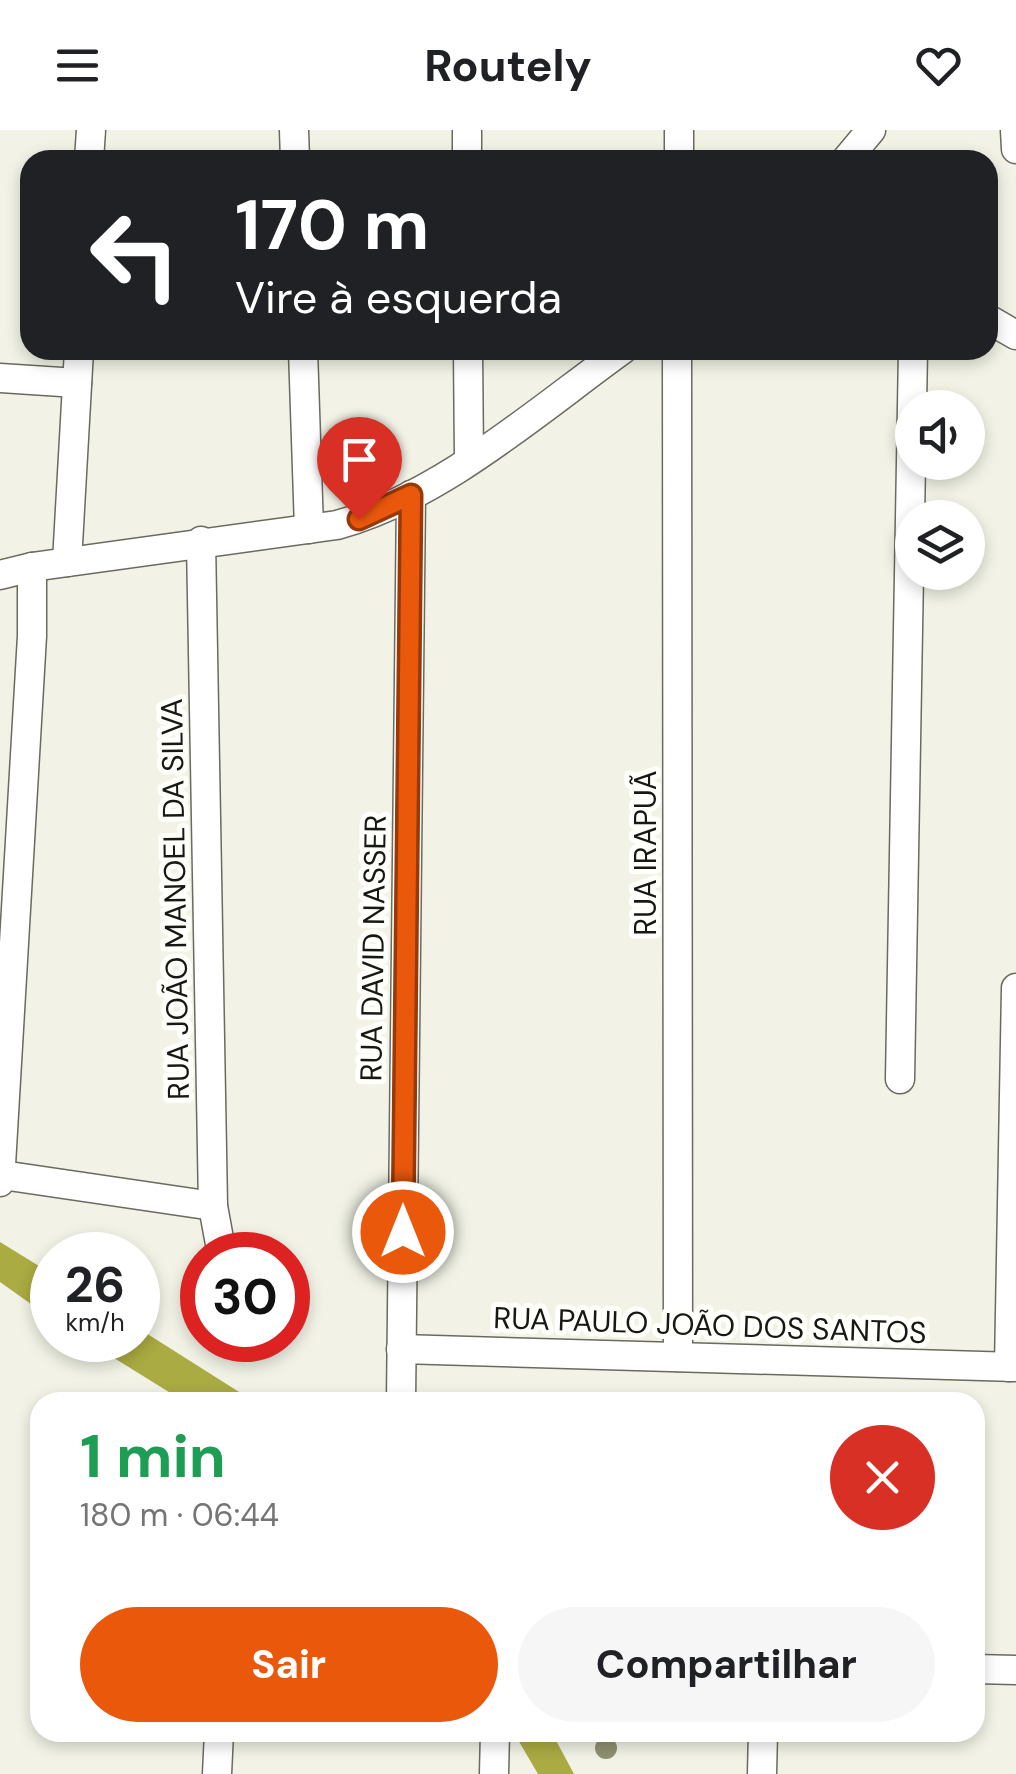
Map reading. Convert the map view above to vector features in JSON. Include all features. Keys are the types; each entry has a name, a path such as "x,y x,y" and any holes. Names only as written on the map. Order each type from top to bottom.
{"street":[{"path":"854,150 870,130"},
{"path":"1015,130 1016,149"},
{"path":"68,562 78,360"},
{"path":"302,360 310,529"},
{"path":"468,360 469,460"},
{"path":"0,575 359,519 411,495 469,460 608,360"},
{"name":"RUA IRAPUÃ","path":"677,360 678,1357"},
{"path":"900,1079 913,360"},
{"path":"0,378 77,383"},
{"name":"RUA DAVID NASSER","path":"401,1392 411,495"},
{"name":"RUA JOÃO MANOEL DA SILVA","path":"202,542 213,1206 218,1232"},
{"path":"32,568 32,636 1,1178 213,1206"},
{"path":"1013,1367 1016,988"},
{"name":"RUA PAULO JOÃO DOS SANTOS","path":"402,1348 1013,1367"},
{"path":"985,1668 1016,1670"},
{"path":"217,1774 219,1742"},
{"path":"494,1774 496,1742"},
{"path":"762,1774 763,1742"}],"shaded area":[{"path":"0,1242 30,1260 30,1303 0,1282"},
{"path":"160,1342 180,1355 180,1362 192,1362 239,1392 169,1392 120,1362 160,1362"},
{"path":"519,1742 557,1742 574,1774 538,1774"}],"route":[{"path":"359,519 411,495 403,1232"}]}
